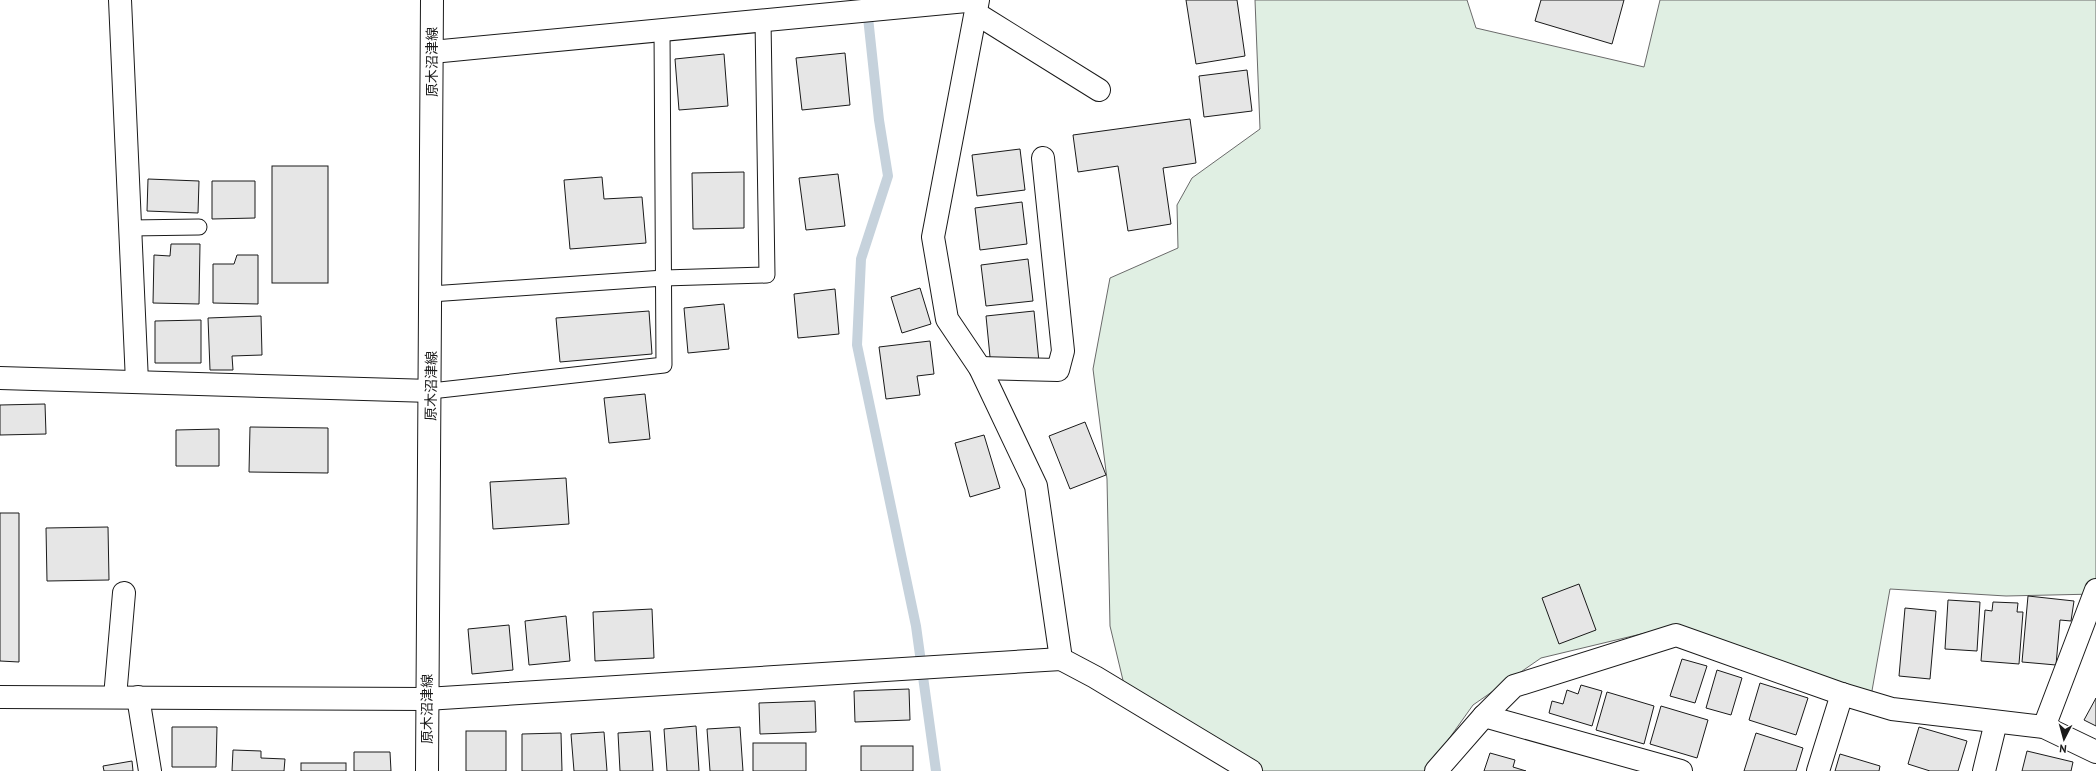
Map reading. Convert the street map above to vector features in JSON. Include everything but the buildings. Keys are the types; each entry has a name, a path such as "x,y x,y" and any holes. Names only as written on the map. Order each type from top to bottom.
{"street":[{"path":"120,0 137,382"},
{"name":"原木沼津線","path":"427,771 426,699 431,391 432,0"},
{"path":"432,52 763,20 977,5 1099,90"},
{"path":"977,5 933,237 947,319 980,368 1036,486 1061,659"},
{"path":"980,368 1058,370 1063,351 1043,158"},
{"path":"0,378 431,391"},
{"path":"2044,727 2096,590"},
{"path":"114,697 124,593"},
{"path":"1436,771 1484,716 1514,686 1676,635 1842,694 1892,709 2044,727 2096,752"},
{"path":"0,696 426,699 1061,659 1095,677 1251,771"},
{"path":"1818,771 1842,694"},
{"path":"138,697 150,771"},
{"path":"1484,716 1681,771"},
{"path":"1984,771 1996,722"}],"lane":[{"path":"431,294 664,278 766,276 763,20"},
{"path":"431,391 664,365 662,30"},
{"path":"130,228 199,227"}],"green space":[{"path":"1255,0 1467,0 1476,28 1644,67 1660,0 2096,0 2096,594 2006,596 1890,589 1870,702 1666,628 1541,658 1473,705 1426,771 1251,771 1127,697 1110,626 1107,479 1093,369 1110,278 1178,248 1177,205 1192,178 1260,129"}],"waterway":[{"path":"867,8 879,120 888,176 861,259 857,345 916,626 936,771"}]}
